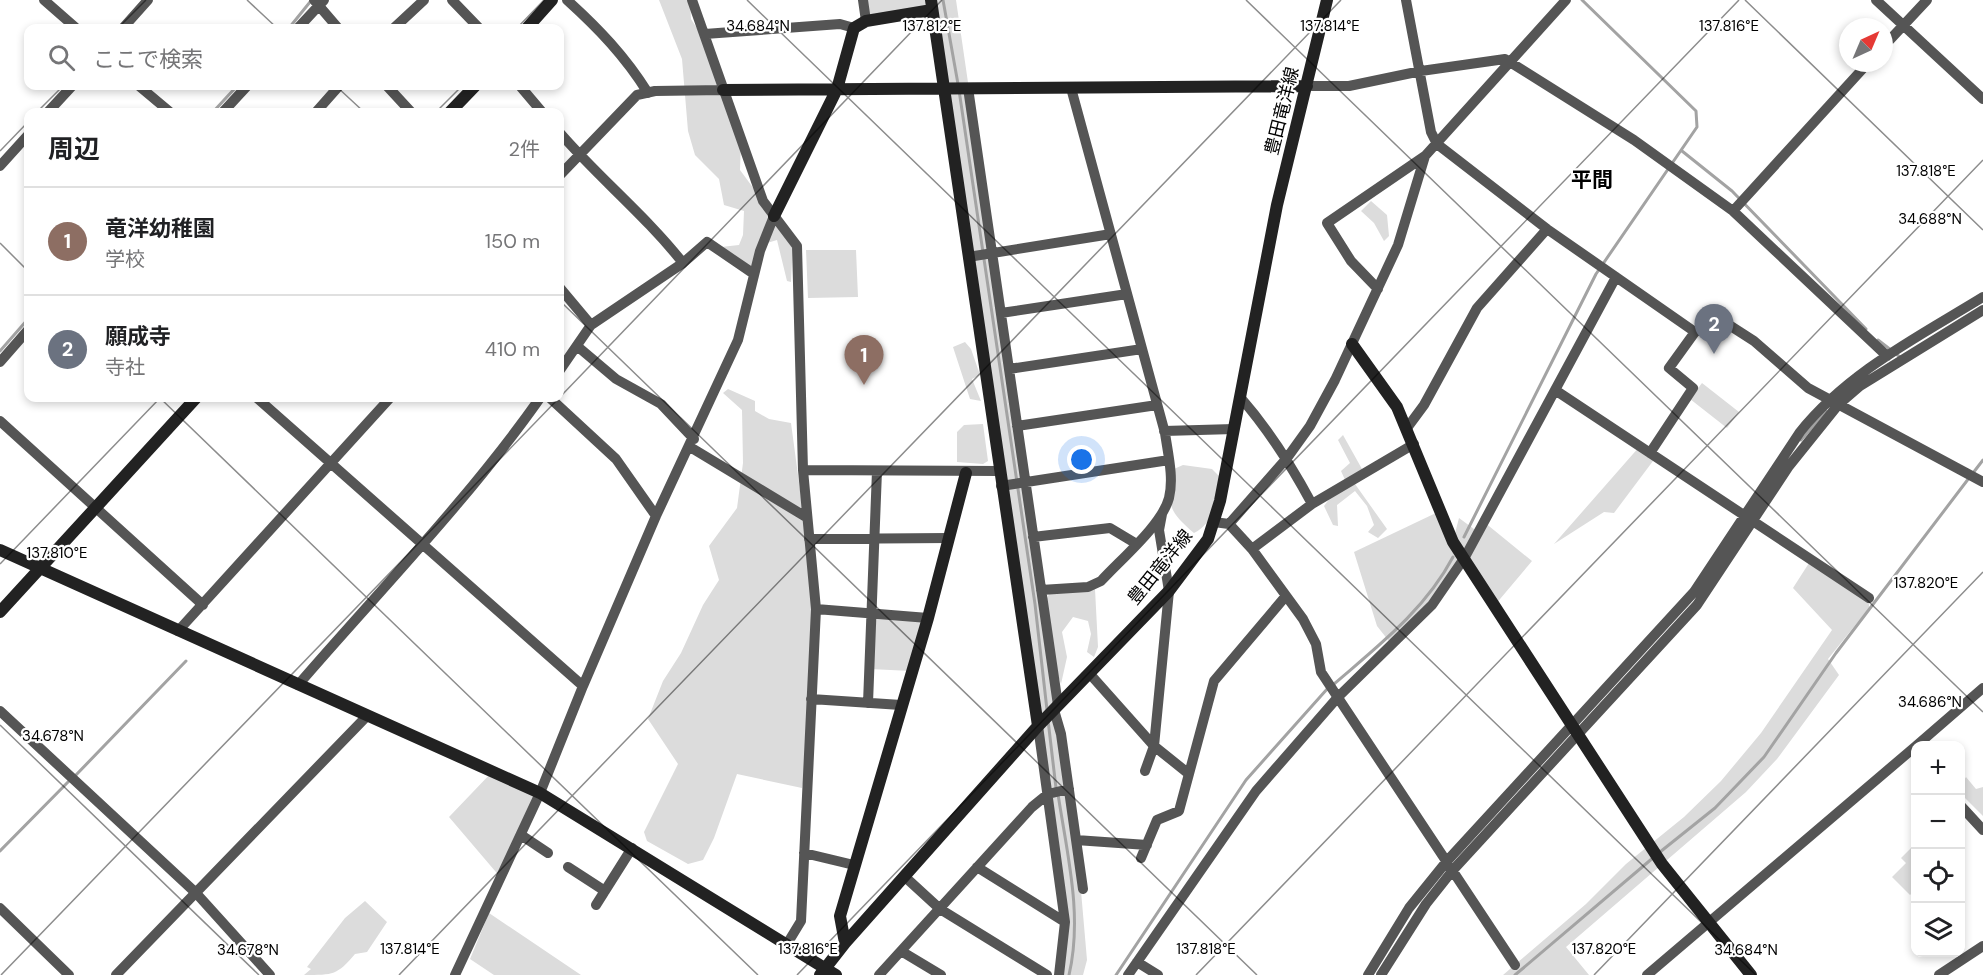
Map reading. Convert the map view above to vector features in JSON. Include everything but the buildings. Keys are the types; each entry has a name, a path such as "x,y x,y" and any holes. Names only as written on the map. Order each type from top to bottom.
{"street":[{"path":"44,0 71,24"},
{"path":"127,24 148,0"},
{"path":"398,24 424,0"},
{"path":"452,0 475,24"},
{"path":"530,24 552,0"},
{"path":"567,0 603,33 627,61 648,93"},
{"path":"692,0 763,201 797,246 803,470 816,609 801,921 787,944"},
{"path":"863,0 866,21"},
{"name":"豊田竜洋線","path":"827,973 844,942 1038,726 1169,591 1208,538 1214,522 1234,429 1277,204 1328,0"},
{"path":"1406,0 1431,132 1437,144 1547,229 1695,332"},
{"path":"1378,289 1351,261 1327,223 1425,156 1566,0"},
{"path":"1876,0 1983,99"},
{"path":"1893,36 1927,0"},
{"path":"301,24 319,2 335,24"},
{"path":"455,975 540,793 656,516 692,443 738,340 760,251 774,216 837,88 854,28 866,21 932,5 1065,922 1059,975"},
{"path":"705,34 840,24 854,28"},
{"path":"564,171 638,95 648,93 837,88 1349,86 1421,71 1505,59 1634,140 1733,211 1887,356"},
{"path":"1733,211 1860,72"},
{"path":"968,88 1083,889"},
{"path":"1041,590 1088,587 1101,581 1162,514 1169,498 1169,460 1164,430 1071,88"},
{"path":"52,108 68,90"},
{"path":"144,90 165,108"},
{"path":"227,108 243,90"},
{"path":"320,108 335,90"},
{"path":"391,90 407,108"},
{"path":"454,108 471,90"},
{"path":"523,90 539,108"},
{"path":"564,138 660,233 683,263"},
{"path":"0,166 24,139"},
{"path":"1229,524 1287,458 1310,426 1352,344 1398,245 1425,156"},
{"path":"1407,428 1424,405 1477,308 1547,229"},
{"path":"968,257 1111,234"},
{"path":"564,364 591,325 683,263 707,242 754,274"},
{"path":"1128,975 1256,791 1338,697 1432,605 1464,558 1616,277"},
{"path":"564,293 591,325"},
{"path":"1001,313 1127,294"},
{"path":"1576,729 1694,592 1800,432 1887,356 1983,297"},
{"path":"1368,975 1409,908 1576,729 1697,605 1833,402 1983,310"},
{"path":"1650,453 1693,388 1669,368 1695,332 1715,321 1726,323 1754,341 1792,377 1833,402 1983,482"},
{"path":"0,362 24,335"},
{"path":"1352,344 1377,375 1407,428 1451,540 1662,864 1751,975"},
{"path":"577,345 616,379 661,404 692,443 806,517"},
{"path":"1009,369 1142,350"},
{"path":"1555,390 1869,598"},
{"path":"1240,397 1264,424 1287,458 1312,504"},
{"path":"0,612 192,402"},
{"path":"261,402 583,686"},
{"path":"178,631 386,402"},
{"path":"298,685 359,614 423,546 505,447 537,402"},
{"path":"554,402 616,459 656,516"},
{"path":"1017,426 1157,405"},
{"path":"0,421 203,605"},
{"path":"1164,430 1234,429"},
{"path":"1252,549 1312,504 1414,444"},
{"path":"1001,486 1169,460"},
{"path":"803,470 966,473 999,471"},
{"path":"868,703 877,471"},
{"path":"844,942 840,916 928,618 966,473"},
{"path":"1145,771 1154,746 1169,591 1160,538 1162,514"},
{"path":"1214,522 1229,524 1252,549 1303,619 1316,644 1321,672 1515,964"},
{"path":"1034,537 1110,528 1136,543"},
{"path":"809,539 949,538"},
{"path":"0,550 366,717 540,793 787,944 827,973"},
{"path":"1141,858 1157,820 1179,811 1214,681 1285,597"},
{"path":"816,609 928,618"},
{"path":"1089,673 1154,746 1189,774"},
{"path":"1923,741 1983,688"},
{"path":"811,699 901,705"},
{"path":"0,711 196,893 270,975"},
{"path":"116,975 366,717"},
{"path":"1647,975 1911,752"},
{"path":"879,975 977,867 1048,794 1069,789"},
{"path":"1965,810 1983,830"},
{"path":"521,835 548,853"},
{"path":"1076,840 1147,845"},
{"path":"597,905 632,848"},
{"path":"804,854 854,865"},
{"path":"1381,975 1450,866"},
{"path":"568,867 605,891"},
{"path":"977,867 1065,922"},
{"path":"903,876 940,909 1047,975"},
{"path":"0,908 69,975"},
{"path":"1939,975 1983,946"},
{"path":"901,951 941,975"},
{"path":"1137,962 1158,975"}],"shaded area":[{"path":"659,0 690,0 691,19 709,47 741,141 740,170 793,242 791,282 787,281 777,240 760,245 752,271 721,247 739,245 743,235 744,211 724,205 719,179 695,155 688,131 682,59"},
{"path":"863,0 956,0 1044,605 1049,594 1095,589 1098,647 1094,657 1087,652 1091,634 1088,621 1073,617 1062,632 1067,657 1061,684 1051,655 1077,845 1087,960 1083,975 1058,975 1064,916 933,10 866,21"},
{"path":"1371,201 1387,215 1389,236 1384,241 1374,223 1361,211"},
{"path":"806,250 856,250 858,297 808,298"},
{"path":"965,342 971,349 980,375 972,379 981,401 970,399 953,347"},
{"path":"1702,383 1739,412 1727,428 1690,399"},
{"path":"728,389 755,401 755,411 769,419 791,423 816,609 808,761 802,788 737,774 714,838 703,860 688,864 647,841 644,832 678,764 648,719 663,681 681,653 703,605 719,580 709,546 737,508 743,463 742,410 723,393"},
{"path":"983,424 988,461 983,464 957,462 957,432 964,425"},
{"path":"1343,435 1362,469 1346,482 1341,471 1350,463 1338,440"},
{"path":"1640,446 1656,457 1614,513 1604,512 1554,544"},
{"path":"1183,465 1212,469 1224,481 1210,518 1194,533 1178,518 1170,499 1174,469"},
{"path":"1355,484 1387,529 1378,538 1368,532 1374,525 1367,506 1355,491 1337,505 1338,526 1333,525 1324,506 1330,498"},
{"path":"1438,512 1453,541 1459,518 1478,532 1484,522 1532,561 1495,605 1465,557 1432,605 1392,645 1377,626 1354,552"},
{"path":"1809,563 1869,598 1869,608 1828,659 1839,675 1777,759 1746,792 1566,947 1589,975 1503,975 1586,904 1626,864 1684,817 1721,781 1761,733 1832,630 1793,588"},
{"path":"877,614 928,618 911,671 870,669"},
{"path":"493,771 540,793 501,878 449,817"},
{"path":"1966,777 1976,789 1983,787 1983,816 1965,798"},
{"path":"1911,848 1910,895 1892,877 1906,863 1901,858"},
{"path":"365,901 387,922 367,952 355,954 339,970 329,974 304,975 311,969 307,967 345,918"},
{"path":"489,913 581,975 494,975 470,959"}],"waterway":[{"path":"943,0 958,84"},
{"path":"1464,537 1596,274 1697,127 1696,111 1582,0"},
{"path":"292,24 310,2"},
{"path":"217,108 233,90"},
{"path":"959,90 1035,604 1047,710"},
{"path":"1682,151 1732,191 1866,329"},
{"path":"0,351 24,324"},
{"path":"1878,340 1900,357"},
{"path":"1801,440 1826,411"},
{"path":"1973,473 1983,460"},
{"path":"1660,852 1715,808 1764,757 1836,653 1969,478"},
{"path":"1334,684 1384,641 1415,610 1442,576 1453,557"},
{"path":"75,776 186,661"},
{"path":"1116,975 1246,780 1328,688"},
{"path":"1048,720 1056,788"},
{"path":"0,851 70,780"},
{"path":"1058,794 1074,907 1073,952 1069,975"},
{"path":"1515,975 1654,857"}],"place":[{"name":"願成寺","path":"1714,354"},
{"name":"竜洋幼稚園","path":"864,385"}],"district":[{"name":"平間","path":"1592,180"}]}
